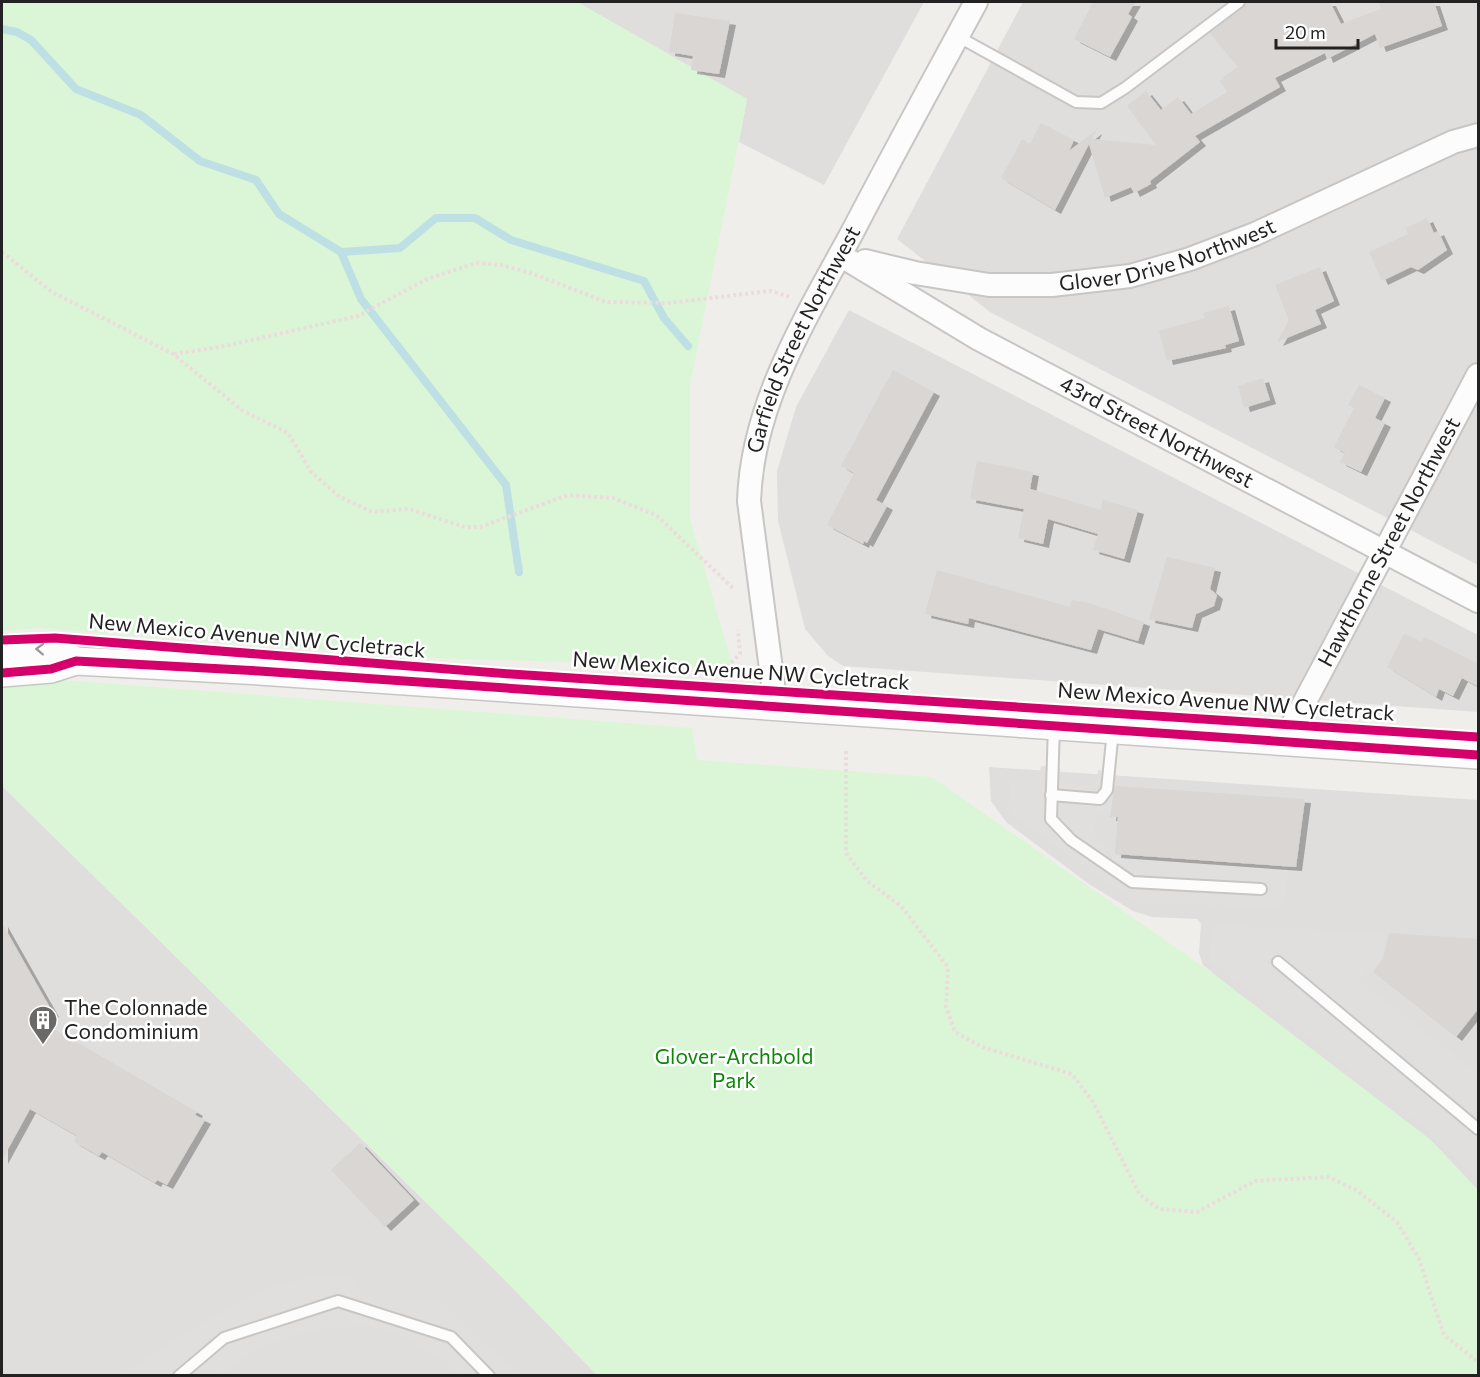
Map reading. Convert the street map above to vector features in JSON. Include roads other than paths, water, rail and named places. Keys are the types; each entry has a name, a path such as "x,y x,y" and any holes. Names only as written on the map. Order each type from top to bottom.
{"street":[{"name":"Garfield Street Northwest","path":"776,707 751,530 750,473 763,415 775,383 840,255 976,2"},
{"name":"Glover Drive Northwest","path":"840,255 915,273 989,285 1052,285 1130,276 1190,259 1255,234 1453,142 1479,135"},
{"name":"43rd Street Northwest","path":"840,255 978,339 1479,601"},
{"name":"Hawthorne Street Northwest","path":"1284,741 1479,375"},
{"path":"2,648 54,650 76,661"},
{"path":"2,673 51,669 76,661 1479,755"}],"lane":[{"path":"957,36 1076,102 1101,103 1239,2"},
{"path":"1054,726 1051,819 1071,840 1132,882 1261,889"},
{"path":"1052,795 1100,799 1107,790 1113,730"},
{"path":"1278,962 1479,1129"},
{"path":"179,1376 224,1338 338,1301 451,1337 489,1376"}],"waterway":[{"path":"2,29 17,32 31,40 76,89 141,115 200,161 256,180 279,214 341,252 361,299 506,485 519,572"},
{"path":"341,252 400,248 436,218 475,218 511,240 644,281 664,318 688,346"}],"place":[{"name":"The Colonnade Condominium","path":"43,1046"}],"park label":[{"name":"Glover-Archbold Park","path":"734,1069"}]}
